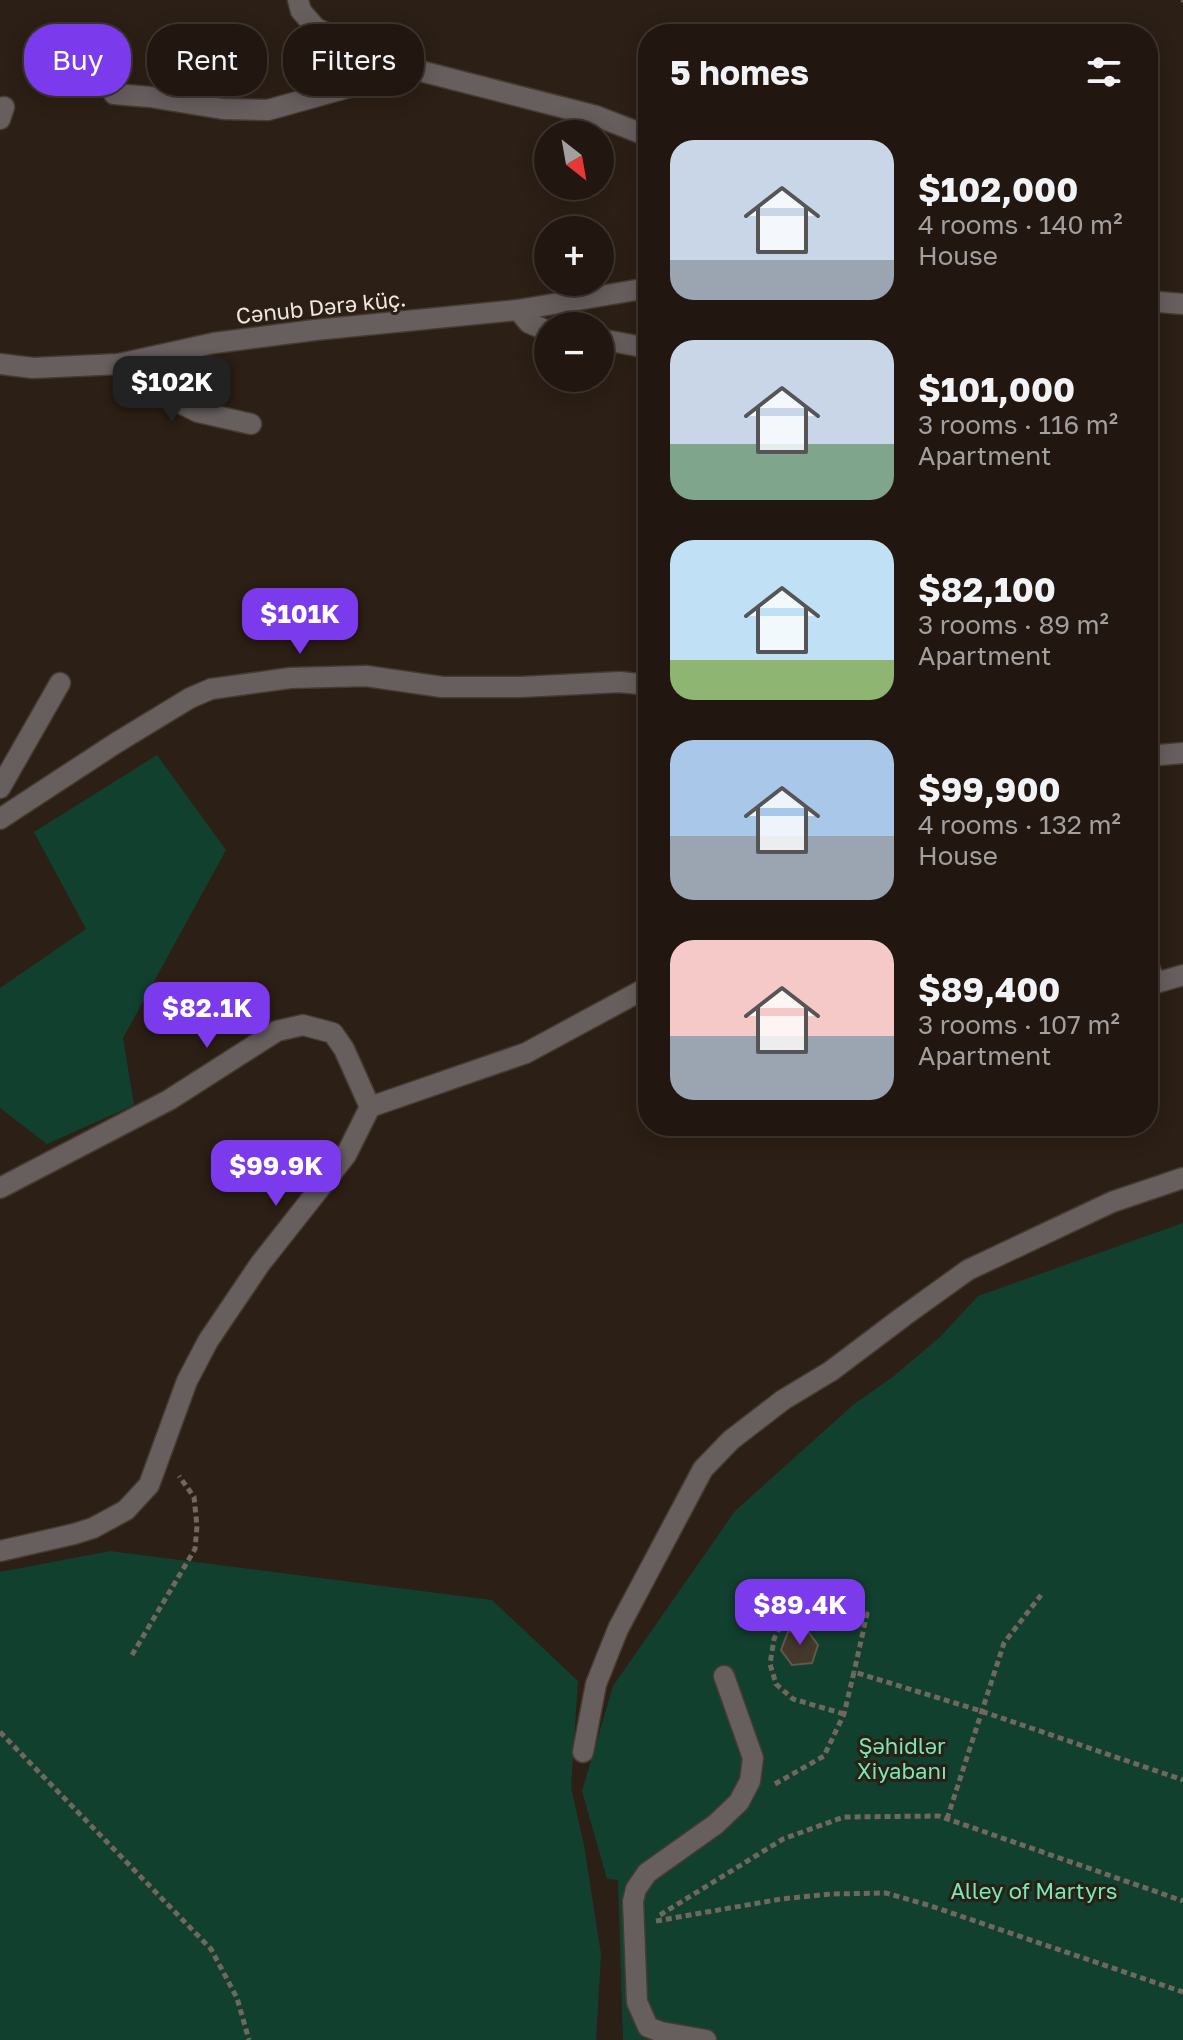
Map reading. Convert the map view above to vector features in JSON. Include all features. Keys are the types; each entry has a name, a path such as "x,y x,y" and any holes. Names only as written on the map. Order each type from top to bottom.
{"street":[{"path":"298,0 301,11 312,24"},
{"path":"424,72 596,116 638,132"},
{"path":"131,95 223,109 268,110 318,96"},
{"name":"Cənub Dərə küç.","path":"0,364 33,368 119,364 228,341 518,310 638,290"},
{"path":"1158,302 1183,304"},
{"path":"518,310 534,325"},
{"path":"614,342 638,346"},
{"path":"119,364 166,396 198,412 251,424"},
{"path":"0,819 116,743 190,698 211,689 290,678 366,676 442,687 638,684"},
{"path":"0,788 60,683"},
{"path":"1158,755 1183,753"},
{"path":"1158,979 1183,975"},
{"path":"0,1551 93,1528 126,1510 149,1485 187,1381 208,1341 260,1264 346,1155 370,1107 526,1053 638,992"},
{"path":"0,1188 169,1100 277,1031 303,1025 333,1033 344,1049 370,1107"},
{"path":"583,1752 596,1684 618,1629 703,1469 731,1440 968,1270 1112,1202 1183,1178"},
{"path":"706,2040 648,2027 637,2002 633,1901 636,1889 647,1873 716,1824 739,1802 750,1781 753,1758 724,1676"}],"path":[{"path":"132,1655 195,1549 197,1526 194,1497 161,1453"},
{"path":"947,1819 1004,1643 1041,1595"},
{"path":"778,1782 824,1756 844,1714 867,1614 821,1603 800,1610 783,1621 774,1639 770,1664 776,1684 793,1699 844,1714"},
{"path":"854,1672 981,1711 1183,1780"},
{"path":"0,1732 211,1949 237,1998 249,2040"},
{"path":"1183,1901 939,1816 844,1817 783,1839 648,1922 781,1899 886,1893 1183,1992"}],"green space":[{"path":"157,755 226,850 123,1038 134,1105 47,1144 0,1108 0,988 86,929 34,832"},
{"name":"Şəhidlər Xiyabanı","path":"1183,1223 1183,2040 623,2040 618,1880 607,1879 582,1791 613,1686 735,1511 853,1405 940,1337 978,1296"},
{"path":"110,1551 492,1600 578,1681 571,1788 584,1845 601,1954 596,2040 0,2040 0,1572"}],"building":[{"path":"806,1629 818,1645 812,1663 792,1665 781,1650 788,1632"}],"park label":[{"name":"Alley of Martyrs","path":"1034,1891"}]}
